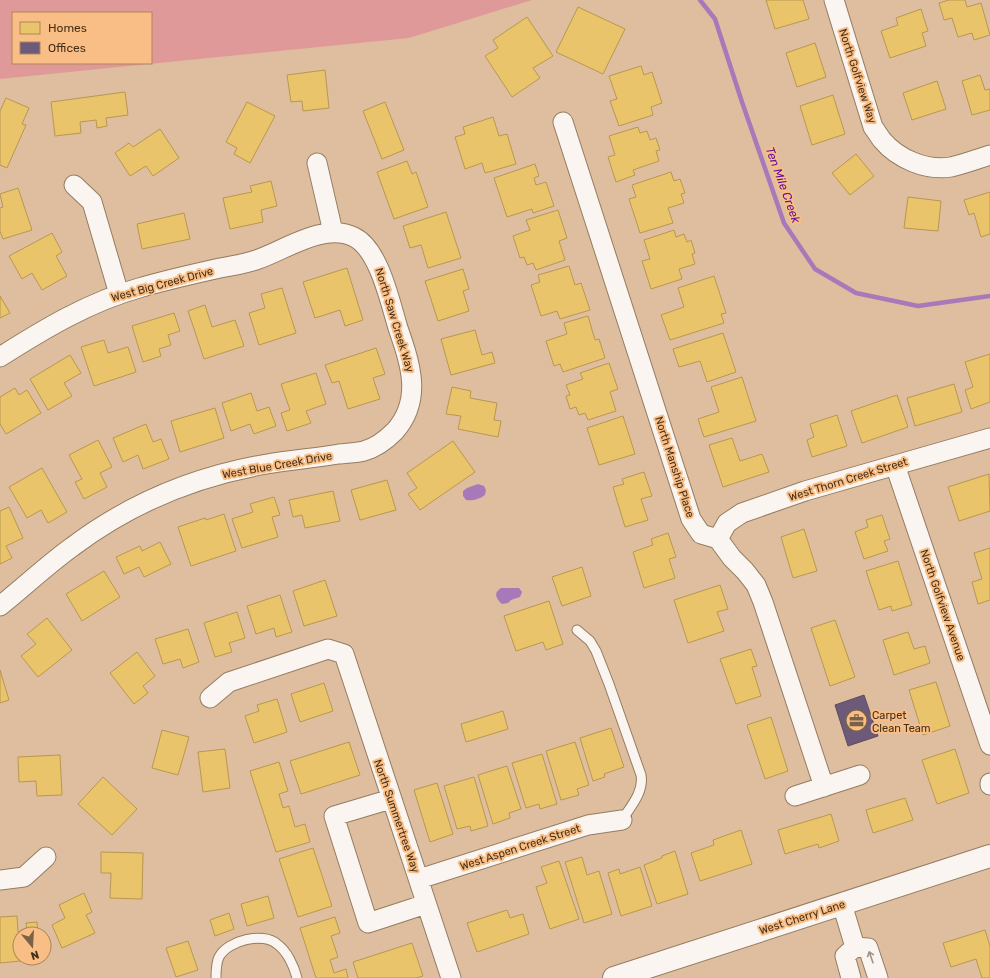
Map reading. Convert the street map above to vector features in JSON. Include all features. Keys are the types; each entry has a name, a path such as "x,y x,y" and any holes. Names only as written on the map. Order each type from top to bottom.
{"main road":[{"name":"West Cherry Lane","path":"614,978 990,856"}],"street":[{"name":"North Golfview Way","path":"838,1 873,127 882,140 897,154 910,161 932,168 951,167 990,155"},
{"name":"North Manship Place","path":"563,122 691,519 701,534 718,539"},
{"path":"317,163 333,232"},
{"path":"74,185 92,202 119,294"},
{"name":"West Big Creek Drive","path":"0,357 39,332 88,307 119,294 173,279 255,260 315,236 333,232"},
{"name":"North Saw Creek Way","path":"333,232 353,237 368,248 378,264 409,361 412,379 411,397 405,415 395,430"},
{"name":"West Blue Creek Drive","path":"0,606 72,547 109,521 163,494 191,483 265,464 365,451 381,442 395,430"},
{"name":"West Thorn Creek Street","path":"718,539 727,523 742,513 805,492 990,438"},
{"name":"North Golfview Avenue","path":"895,466 985,712 990,745"},
{"path":"718,539 732,558 752,580 763,602 824,787"},
{"name":"North Summertree Way","path":"210,698 229,682 328,649 344,654 451,978"},
{"path":"795,796 860,775"},
{"path":"391,799 334,816 368,923 426,904"},
{"name":"West Aspen Creek Street","path":"419,879 588,825 622,820"},
{"path":"0,880 24,877 46,857"},
{"path":"842,904 855,947"},
{"path":"851,978 845,956 855,947 868,948 878,978"}],"lane":[{"path":"577,630 590,641 596,651 641,775 642,781 640,790 622,820"},
{"path":"216,978 216,967 220,956 231,946 246,939 263,938 277,943 287,954 297,978"}],"shaded area":[{"path":"0,0 532,0 409,38 152,64 152,12 12,12 12,64 150,64 0,79"},
{"path":"478,484 484,486 486,490 485,495 481,498 466,500 463,496 463,491"},
{"path":"501,588 519,588 522,592 520,597 511,600 508,603 502,604 496,596 498,590"}],"building: Homes":[{"path":"766,0 803,0 809,19 775,29"},
{"path":"949,0 965,0 967,7 981,3 990,35 974,40 972,33 958,37 952,18 944,20 939,3"},
{"path":"578,7 625,29 603,74 556,52"},
{"path":"921,9 928,31 922,33 926,46 890,58 881,31 898,25 896,18"},
{"path":"527,17 553,56 533,68 540,78 512,97 485,56 498,48 493,40"},
{"path":"815,43 826,77 797,87 786,53"},
{"path":"641,66 644,75 652,72 662,103 651,107 653,115 619,126 610,101 617,99 609,76"},
{"path":"325,70 329,108 303,111 302,101 291,102 287,75"},
{"path":"980,75 985,90 990,89 990,110 972,115 962,81"},
{"path":"937,81 946,109 912,120 903,93"},
{"path":"125,92 128,115 106,118 107,126 97,128 96,120 80,122 81,133 55,136 51,102"},
{"path":"833,95 845,134 812,145 800,106"},
{"path":"6,98 29,108 22,124 26,125 7,168 0,165 0,111"},
{"path":"247,102 275,116 250,163 234,154 237,148 226,142"},
{"path":"385,102 404,150 382,159 363,111"},
{"path":"493,117 499,136 507,134 516,164 485,173 482,163 465,169 455,137 465,134 463,127"},
{"path":"638,127 640,133 647,131 650,140 656,138 660,150 656,151 659,161 633,170 635,175 616,182 608,157 615,155 609,136"},
{"path":"160,129 179,158 153,176 146,166 130,176 115,153 129,143 133,147"},
{"path":"856,154 874,176 850,195 832,173"},
{"path":"407,161 412,174 416,172 428,207 394,219 377,172"},
{"path":"535,164 539,176 534,178 536,185 546,182 554,206 533,213 532,209 507,217 494,178"},
{"path":"671,172 674,181 680,179 685,193 681,194 684,203 668,208 673,223 640,233 629,199 636,197 632,185"},
{"path":"271,181 277,206 261,210 263,222 230,229 223,198 252,192 250,186"},
{"path":"18,188 32,230 3,239 0,231 0,208 3,207 0,194"},
{"path":"990,192 990,234 981,237 974,213 969,215 964,200"},
{"path":"908,197 941,201 938,231 904,228"},
{"path":"558,210 567,238 559,241 565,260 536,270 533,263 527,265 524,257 520,258 513,236 530,230 526,220"},
{"path":"446,212 461,258 428,268 421,245 410,248 403,226"},
{"path":"184,213 190,239 142,249 137,224"},
{"path":"674,230 676,237 684,234 687,242 691,240 695,253 692,254 695,264 679,269 682,279 651,289 642,261 650,259 644,240"},
{"path":"52,233 62,252 56,256 67,276 42,290 32,273 22,279 9,256"},
{"path":"569,266 575,285 581,283 590,310 560,319 557,311 541,316 531,285 540,282 538,275"},
{"path":"347,268 363,320 345,326 340,310 315,318 303,282"},
{"path":"463,269 469,289 463,291 469,311 438,321 425,281"},
{"path":"714,276 726,313 721,314 724,323 670,340 661,315 684,307 678,288"},
{"path":"282,288 296,333 259,345 249,313 265,308 261,294"},
{"path":"0,296 10,313 0,318"},
{"path":"205,305 212,327 235,320 244,346 204,359 188,311"},
{"path":"174,313 180,331 168,335 171,345 159,349 161,356 143,362 132,326"},
{"path":"588,316 595,340 599,339 605,358 563,372 560,364 554,366 546,341 567,334 564,323"},
{"path":"475,330 482,355 492,352 495,363 451,375 441,339"},
{"path":"723,333 736,372 707,382 700,361 679,367 673,349"},
{"path":"104,340 108,353 128,347 136,372 94,386 81,347"},
{"path":"376,348 385,374 373,378 380,399 348,409 339,381 332,383 325,365"},
{"path":"990,354 990,402 971,409 965,390 973,387 965,362"},
{"path":"70,355 81,373 64,383 72,396 48,410 30,379"},
{"path":"609,363 618,389 610,392 616,411 588,420 585,413 579,415 576,407 570,409 566,396 570,395 566,385 583,379 580,373"},
{"path":"316,373 326,404 306,411 311,423 287,431 281,413 290,410 281,384"},
{"path":"742,377 756,421 704,437 698,419 719,412 711,387"},
{"path":"954,384 962,412 915,426 907,398"},
{"path":"452,387 471,391 470,398 497,403 494,420 501,421 498,437 458,429 461,416 446,414"},
{"path":"15,388 19,395 27,390 41,413 6,434 0,424 0,397"},
{"path":"251,393 257,411 269,407 276,426 254,434 250,424 231,431 222,403"},
{"path":"897,395 908,427 862,443 851,411"},
{"path":"215,408 224,438 180,452 171,421"},
{"path":"837,415 847,446 812,457 807,440 814,437 810,424"},
{"path":"623,416 635,454 599,465 587,428"},
{"path":"146,424 153,442 161,439 169,459 143,469 138,455 123,462 113,438"},
{"path":"732,438 740,461 762,454 769,472 723,487 709,445"},
{"path":"98,440 112,467 100,473 107,487 84,499 75,482 82,479 69,455"},
{"path":"453,441 475,472 420,510 408,494 417,488 407,473"},
{"path":"42,468 67,512 48,523 41,510 27,518 9,487"},
{"path":"644,472 652,496 641,499 648,520 625,527 613,487 624,484 622,479"},
{"path":"989,474 990,511 959,521 948,487"},
{"path":"387,480 396,510 360,520 351,490"},
{"path":"333,491 340,521 305,528 302,515 293,517 289,500"},
{"path":"274,497 280,515 272,517 278,537 242,548 232,519 253,512 250,504"},
{"path":"9,507 23,538 6,546 12,558 0,564 0,511"},
{"path":"224,514 236,551 191,566 178,527 205,518 206,520"},
{"path":"882,515 890,539 884,541 888,551 864,559 855,532 868,527 866,520"},
{"path":"804,529 817,571 793,578 781,537"},
{"path":"668,533 676,557 669,559 675,578 644,588 633,552 653,545 651,539"},
{"path":"160,542 171,564 144,577 139,567 124,574 116,557 140,546 142,551"},
{"path":"990,548 990,600 978,604 972,582 982,579 974,553"},
{"path":"898,561 912,605 892,611 891,606 879,610 866,571"},
{"path":"582,567 591,596 562,606 552,577"},
{"path":"104,571 120,597 82,621 66,594"},
{"path":"325,580 337,616 304,626 293,591"},
{"path":"720,585 728,609 717,612 724,631 688,643 674,600"},
{"path":"280,595 292,632 276,637 274,628 256,634 247,606"},
{"path":"549,601 563,644 546,650 543,642 516,651 504,616"},
{"path":"237,612 245,638 229,643 232,652 215,657 204,623"},
{"path":"47,618 72,650 38,677 21,656 36,644 27,634"},
{"path":"835,620 855,677 830,686 811,628"},
{"path":"188,629 199,662 183,668 180,659 163,664 155,639"},
{"path":"908,632 914,649 925,646 930,663 894,675 883,640"},
{"path":"751,649 757,666 752,667 761,696 736,704 720,659"},
{"path":"137,652 155,676 143,686 148,693 134,704 110,673"},
{"path":"0,670 9,700 0,703"},
{"path":"936,682 950,726 923,735 909,690"},
{"path":"324,683 333,711 300,722 291,694"},
{"path":"277,699 287,732 254,743 245,716 259,711 257,705"},
{"path":"503,711 508,729 466,742 461,724"},
{"path":"771,717 788,771 765,779 747,725"},
{"path":"611,728 624,767 604,774 605,777 593,781 580,738"},
{"path":"162,730 189,737 178,775 152,768"},
{"path":"349,742 360,775 301,794 290,761"},
{"path":"575,742 589,785 577,789 579,795 561,800 546,751"},
{"path":"225,749 230,788 203,792 198,752"},
{"path":"955,749 969,793 937,804 922,760"},
{"path":"542,754 557,804 540,809 539,804 526,808 512,763"},
{"path":"60,755 62,795 37,796 36,781 19,782 18,757"},
{"path":"279,762 288,791 279,794 283,808 289,806 295,827 305,824 310,842 276,852 250,771"},
{"path":"507,766 521,809 509,813 510,818 493,824 478,775"},
{"path":"103,777 137,809 112,835 78,804"},
{"path":"474,777 488,826 471,831 470,826 457,829 444,786"},
{"path":"437,783 453,834 430,842 414,790"},
{"path":"905,798 913,820 873,833 866,810"},
{"path":"831,814 839,841 819,848 818,844 785,854 778,830"},
{"path":"741,830 752,864 700,881 691,853 714,845 713,840"},
{"path":"313,848 332,906 298,917 279,859"},
{"path":"675,851 688,894 657,904 644,865"},
{"path":"101,852 143,853 142,899 110,898 111,873 101,873"},
{"path":"582,857 587,875 599,871 612,914 584,923 565,862"},
{"path":"559,861 579,919 550,929 536,887 547,883 541,867"},
{"path":"640,867 652,906 621,916 608,873 619,869 620,874"},
{"path":"84,893 92,912 86,915 95,933 62,948 52,925 65,918 59,905"},
{"path":"268,896 274,918 247,926 241,904"},
{"path":"507,910 510,918 523,914 529,934 477,952 467,923"},
{"path":"229,913 234,929 215,936 210,920"},
{"path":"17,916 18,926 12,926 12,962 0,963 0,917"},
{"path":"335,917 340,933 331,936 338,957 330,960 334,973 346,969 348,978 316,978 300,928"},
{"path":"37,922 37,926 26,926 26,923"},
{"path":"985,930 990,946 990,978 982,978 976,959 951,967 943,943"},
{"path":"188,941 198,970 176,977 166,948"},
{"path":"412,943 423,976 416,978 358,978 353,962"}],"building: Offices":[{"name":"Carpet Clean Team","path":"864,695 878,736 848,746 835,705"}],"waterway":[{"name":"Ten Mile Creek","path":"700,0 715,19 784,223 815,269 856,293 918,306 990,296"}],"place":[{"name":"Carpet Clean Team","path":"856,721"}]}
